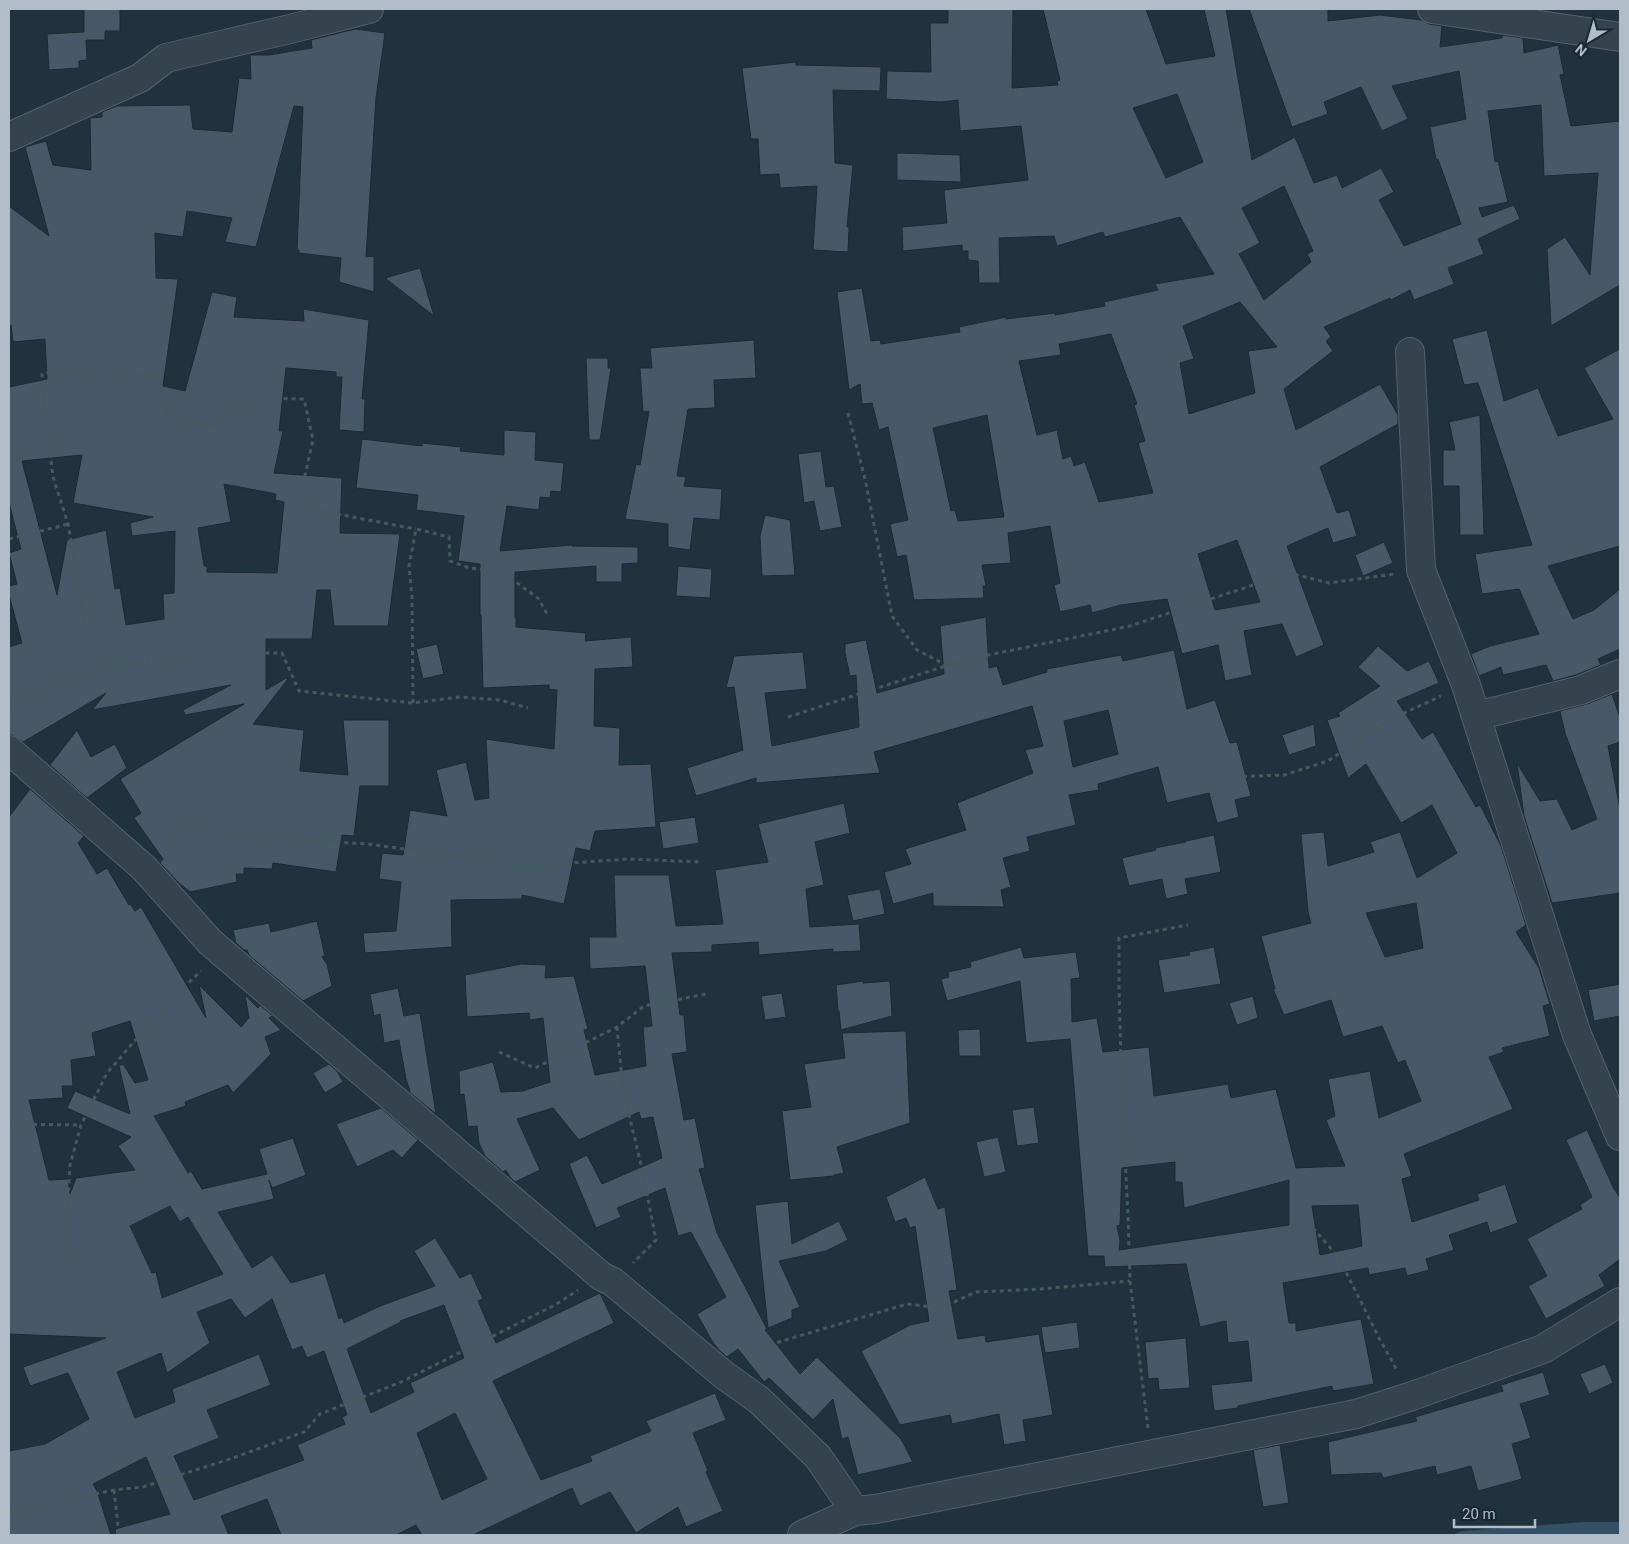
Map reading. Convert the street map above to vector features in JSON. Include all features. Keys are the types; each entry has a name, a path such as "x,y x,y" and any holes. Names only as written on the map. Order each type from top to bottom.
{"street":[{"path":"9,137 140,78 166,58 369,9"},
{"path":"1432,9 1620,37"},
{"path":"1410,352 1421,570 1466,685 1577,1036 1620,1136"},
{"path":"1476,716 1581,690 1620,674"},
{"path":"9,750 144,868 210,942 607,1279 724,1375 759,1400 818,1458 855,1511"},
{"path":"802,1535 855,1511 876,1509 1151,1453 1356,1414 1542,1349 1620,1302"}],"path":[{"path":"85,622 68,524 52,477 42,374 56,371 158,375 166,414 212,427 230,411 258,398 304,399 313,440 303,484 303,499 326,512 449,537 450,561 467,567 505,574 538,599 547,614"},
{"path":"848,413 865,479 892,616 917,650 947,666"},
{"path":"9,539 68,524"},
{"path":"413,703 412,597 409,566 416,529"},
{"path":"788,717 964,660 1130,626 1289,573 1329,583 1421,570"},
{"path":"9,704 103,668 212,653 282,653 299,691 413,703 460,696 500,700 528,708"},
{"path":"1227,777 1284,775 1328,761 1389,720 1466,685"},
{"path":"144,868 182,826 234,833 291,836 320,841 368,844 528,866 628,859 702,862"},
{"path":"1151,1453 1130,1281 1118,988 1119,938 1188,925"},
{"path":"65,1255 70,1165 81,1125 107,1072 169,1000 222,951"},
{"path":"499,1052 535,1068 617,1026 644,1006 706,994"},
{"path":"9,1512 114,1490 143,1487 178,1477 304,1432 320,1414 410,1378 607,1279 656,1240 643,1173 623,1090 617,1026"},
{"path":"9,1124 81,1125"},
{"path":"1313,1228 1339,1258 1380,1340 1412,1396"},
{"path":"724,1375 772,1344 907,1304 941,1308 976,1292 1040,1289 1130,1281"},
{"path":"114,1490 119,1535"}],"water":[{"path":"1585,1522 1620,1522 1620,1535 1452,1535 1462,1531"}],"building":[{"path":"84,9 120,9 120,31 105,31 105,40 86,40 87,60 79,61 79,68 49,70 47,34 84,32"},
{"path":"948,9 1013,9 1012,88 1058,85 1057,81 1060,80 1043,9 1146,9 1166,64 1215,56 1204,9 1226,9 1252,160 1295,137 1314,183 1337,175 1342,188 1381,168 1394,192 1379,200 1404,246 1461,224 1438,159 1436,159 1430,127 1466,119 1459,71 1392,86 1408,119 1382,131 1361,87 1324,102 1328,114 1292,127 1249,9 1328,9 1328,21 1380,15 1421,20 1429,24 1442,26 1440,47 1502,38 1502,35 1523,38 1524,53 1558,45 1564,74 1560,75 1571,126 1620,121 1620,285 1551,326 1547,249 1565,237 1590,275 1598,173 1544,176 1541,105 1488,111 1495,162 1498,161 1508,202 1479,208 1482,217 1514,205 1520,219 1478,239 1484,254 1448,268 1454,284 1414,300 1410,290 1391,300 1390,298 1324,327 1331,337 1326,341 1333,351 1284,389 1296,430 1380,384 1398,415 1398,424 1320,467 1337,513 1349,510 1357,536 1333,543 1328,528 1287,546 1324,645 1296,657 1282,624 1244,631 1252,675 1225,681 1218,645 1182,654 1167,599 1121,605 1092,613 1090,605 1060,612 1054,585 1060,583 1050,526 1008,533 1011,563 982,565 986,586 983,586 984,598 914,600 906,555 897,557 890,524 908,520 888,427 879,430 872,403 862,404 860,384 849,390 837,292 862,288 871,341 880,340 881,344 960,332 959,327 1006,317 1006,319 1055,313 1055,315 1105,306 1104,302 1158,290 1155,284 1214,274 1180,217 1105,237 1103,232 1057,246 1054,236 999,238 1000,283 979,283 978,261 968,260 968,251 962,251 962,245 903,251 902,227 947,223 944,190 1028,180 1021,126 960,131 958,100 941,102 886,99 887,71 931,72 930,23 948,23","holes":["1177,94 1203,162 1166,178 1133,108","1284,186 1313,251 1307,254 1311,262 1264,300 1239,254 1260,243 1242,208","1240,302 1277,347 1248,351 1255,393 1189,414 1180,363 1194,359 1183,326","1111,334 1137,404 1134,405 1145,441 1138,443 1153,493 1099,502 1085,462 1074,466 1071,456 1063,459 1057,430 1037,435 1019,361 1061,355 1059,344","987,415 1004,517 958,521 955,510 951,511 933,428","1237,540 1260,602 1215,610 1198,554"]},
{"path":"355,29 385,33 376,98 366,257 374,256 374,292 339,282 341,258 299,253 299,250 297,250 303,107 294,106 256,247 225,242 232,218 187,211 183,237 155,233 156,278 178,279 163,386 185,391 212,292 237,297 234,317 304,321 303,309 369,320 362,399 365,399 364,432 339,430 342,377 336,377 336,372 286,368 279,431 283,431 274,473 342,478 340,533 400,534 388,626 334,626 330,590 317,590 312,639 266,639 266,690 286,678 288,679 253,724 304,730 300,771 348,775 343,720 389,720 389,786 360,786 354,836 342,835 336,872 273,863 272,869 244,868 244,874 236,874 237,882 190,892 160,863 163,859 134,818 141,813 120,779 244,704 185,715 183,710 231,685 92,710 106,693 23,742 9,735 9,647 22,643 9,595 9,586 17,584 9,553 21,549 9,503 9,387 47,379 45,339 13,342 11,325 9,326 9,206 49,236 25,147 46,141 53,165 91,170 90,118 102,117 102,112 117,106 190,105 193,129 232,132 239,78 251,79 250,55 269,55 312,48 311,40","holes":["82,455 73,503 153,517 130,523 132,536 175,531 174,593 163,594 164,619 126,625 120,588 115,589 106,530 67,540 57,595 22,461","224,484 276,494 275,500 284,502 277,573 207,572 207,566 204,566 198,528 231,522"]},
{"path":"796,62 796,65 881,67 880,91 833,90 835,163 853,165 847,227 849,227 848,252 813,250 817,186 780,188 779,174 760,175 758,139 751,139 742,68"},
{"path":"897,153 960,155 961,182 897,180"},
{"path":"420,268 434,316 385,278"},
{"path":"1487,330 1504,401 1538,388 1558,436 1613,419 1584,368 1620,349 1620,546 1548,566 1573,619 1594,610 1620,589 1620,649 1598,659 1601,665 1576,675 1553,681 1546,665 1503,675 1501,667 1479,676 1471,654 1490,646 1539,634 1519,589 1482,594 1475,554 1532,545 1478,383 1464,385 1452,339"},
{"path":"754,340 756,378 714,380 715,408 688,409 677,476 686,477 684,486 722,489 720,520 694,518 690,550 668,547 668,524 625,519 636,464 640,465 649,411 643,412 640,368 652,368 650,348"},
{"path":"586,358 608,358 608,368 611,368 600,440 589,440"},
{"path":"1480,415 1484,535 1460,535 1459,486 1443,486 1443,450 1455,450 1449,422"},
{"path":"504,430 536,432 535,460 564,463 561,492 551,491 550,498 540,497 539,510 507,506 500,551 572,545 638,547 638,563 622,564 622,582 596,582 596,566 515,572 515,618 516,627 586,633 585,641 631,637 633,667 595,669 594,726 620,728 619,765 651,764 656,827 595,831 590,851 576,848 564,904 522,895 522,899 451,900 452,947 365,953 363,933 396,931 401,882 379,879 382,853 403,855 410,810 447,816 436,770 466,762 475,800 489,798 486,739 554,749 557,690 549,689 549,685 483,688 480,564 458,561 464,516 416,510 418,495 356,488 362,439 422,446 422,443 461,447 460,451 504,455"},
{"path":"821,451 826,487 834,486 842,527 820,531 814,501 804,503 798,454"},
{"path":"765,515 790,520 795,575 762,576 760,536"},
{"path":"1384,542 1393,563 1363,576 1355,555"},
{"path":"678,566 712,569 710,598 676,596"},
{"path":"986,617 989,668 997,666 1003,685 1047,672 1047,669 1121,655 1123,661 1174,650 1187,709 1215,700 1230,743 1237,742 1251,796 1235,800 1239,817 1217,823 1209,793 1167,803 1158,767 1098,784 1099,790 1069,795 1076,825 1027,837 1030,851 1003,858 1011,887 1001,890 1004,907 933,906 933,893 893,904 884,872 911,864 905,849 966,830 957,803 1033,773 1025,750 1043,746 1032,706 874,752 880,773 756,783 756,778 696,796 687,768 743,750 734,687 726,688 734,656 803,652 807,689 765,693 772,746 859,727 856,675 850,676 845,644 866,640 877,693 944,674 940,626","holes":["1108,710 1118,754 1073,767 1064,721"]},
{"path":"437,644 444,674 423,679 416,649"},
{"path":"1378,646 1407,671 1429,661 1439,683 1397,701 1422,739 1433,732 1476,807 1480,805 1501,846 1526,925 1516,932 1539,968 1550,1004 1543,1006 1550,1036 1502,1048 1504,1052 1489,1057 1513,1109 1404,1154 1412,1176 1402,1179 1412,1222 1479,1200 1477,1194 1505,1184 1518,1223 1490,1233 1487,1222 1449,1235 1454,1250 1426,1259 1429,1270 1407,1276 1405,1268 1369,1275 1368,1268 1283,1283 1289,1323 1296,1323 1296,1331 1361,1319 1374,1384 1333,1391 1332,1386 1238,1406 1238,1408 1214,1411 1211,1385 1252,1381 1248,1341 1228,1343 1226,1321 1200,1327 1186,1264 1105,1267 1104,1256 1088,1256 1070,1039 1026,1043 1020,981 947,1001 941,979 949,977 948,972 971,967 970,962 1021,947 1024,958 1076,952 1080,978 1071,979 1072,1022 1097,1018 1103,1052 1149,1047 1154,1096 1228,1084 1231,1098 1276,1089 1296,1168 1345,1166 1326,1120 1335,1116 1328,1079 1370,1071 1379,1118 1421,1101 1405,1060 1398,1063 1382,1026 1343,1037 1331,1000 1284,1015 1273,989 1275,989 1261,936 1311,923 1308,912 1301,834 1324,832 1328,866 1374,852 1370,842 1400,832 1417,878 1457,853 1432,805 1401,823 1366,764 1348,778 1327,720 1340,716 1338,713 1380,686 1358,667","holes":["1416,903 1423,948 1385,957 1366,913","1175,1162 1175,1182 1182,1182 1184,1208 1289,1180 1289,1225 1119,1250 1120,1241 1117,1226 1120,1225 1122,1168","1358,1205 1362,1246 1320,1255 1312,1206"]},
{"path":"1612,694 1620,718 1620,742 1608,746 1620,809 1620,893 1552,903 1524,816 1517,763 1540,801 1557,799 1572,830 1597,819 1565,733 1560,711 1587,704"},
{"path":"1314,724 1316,746 1289,755 1282,735"},
{"path":"77,730 91,757 115,744 127,768 87,798 50,765"},
{"path":"30,789 84,836 78,843 97,874 107,868 129,905 135,911 141,907 206,1018 199,985 241,1027 249,1018 245,995 258,1008 260,1005 273,1016 269,1018 281,1030 265,1037 271,1054 233,1093 228,1085 185,1102 186,1106 154,1116 188,1173 191,1171 202,1189 267,1174 259,1149 293,1138 306,1175 272,1188 269,1180 274,1199 218,1212 252,1268 272,1255 291,1283 325,1273 339,1319 342,1317 344,1323 380,1306 435,1286 414,1251 435,1238 460,1278 471,1273 483,1299 478,1301 496,1343 600,1293 614,1323 493,1381 541,1480 592,1461 590,1456 651,1431 646,1421 715,1393 726,1420 693,1433 708,1471 706,1472 723,1511 686,1527 678,1507 636,1533 610,1492 580,1506 572,1488 473,1535 422,1535 416,1525 396,1535 281,1535 267,1499 221,1516 229,1535 116,1535 115,1529 170,1514 146,1457 93,1484 111,1535 9,1535 9,1451 45,1444 89,1419 68,1373 30,1386 23,1367 106,1338 9,1334 9,817","holes":["130,1021 148,1080 135,1083 123,1064 119,1066 130,1114 75,1091 67,1108 131,1137 118,1146 135,1170 76,1178 70,1194 68,1179 49,1180 29,1100 63,1098 62,1086 73,1086 71,1060 96,1056 92,1033","170,1206 180,1222 188,1217 223,1274 162,1298 156,1272 152,1273 130,1226","231,1299 245,1318 272,1299 292,1350 302,1346 307,1358 324,1351 347,1415 342,1417 345,1424 297,1445 304,1460 194,1500 174,1456 219,1438 207,1410 271,1385 259,1354 172,1389 175,1402 135,1418 117,1372 161,1353 167,1373 210,1343 197,1312","444,1305 464,1358 410,1383 414,1392 371,1413 347,1349 400,1321","455,1413 487,1479 442,1500 417,1433"]},
{"path":"844,803 850,833 815,842 824,885 806,889 810,927 859,924 861,951 833,952 833,949 759,955 758,942 712,945 712,952 672,953 680,1015 684,1015 687,1052 672,1054 684,1120 695,1118 705,1168 699,1169 717,1233 767,1329 765,1330 800,1374 817,1357 901,1439 913,1462 858,1475 848,1437 842,1439 833,1399 813,1420 769,1378 764,1382 738,1349 727,1357 712,1341 697,1314 726,1297 691,1232 678,1236 665,1188 617,1208 621,1217 596,1228 569,1164 587,1155 602,1184 662,1158 653,1117 641,1119 639,1112 579,1140 553,1108 517,1119 540,1170 515,1182 506,1170 503,1172 485,1156 479,1143 477,1126 468,1127 464,1094 460,1095 459,1071 493,1062 501,1092 523,1091 550,1082 543,1018 530,1020 529,1013 467,1017 465,975 521,964 546,965 545,978 574,976 588,1029 584,1030 595,1075 646,1066 643,1027 652,1026 645,966 590,969 589,937 616,937 614,875 669,875 676,926 723,924 715,870 768,862 758,824"},
{"path":"695,817 699,843 663,849 659,822"},
{"path":"1214,835 1221,872 1185,879 1188,894 1166,899 1162,879 1129,886 1122,858 1156,850 1155,848"},
{"path":"880,889 885,914 853,921 847,895"},
{"path":"317,921 325,956 322,957 327,964 332,986 303,1001 249,955 247,950 244,950 236,943 233,930 269,923 271,932"},
{"path":"1214,947 1221,984 1164,993 1158,960 1190,955 1189,952"},
{"path":"863,981 863,983 890,981 892,1016 841,1030 836,985"},
{"path":"1620,984 1620,1016 1594,1021 1588,990"},
{"path":"398,988 404,1016 420,1013 436,1114 409,1092 399,1040 384,1043 380,1014 374,1016 370,994"},
{"path":"782,993 786,1017 765,1020 761,996"},
{"path":"1253,996 1258,1018 1237,1025 1229,1003"},
{"path":"980,1029 981,1056 959,1056 958,1030"},
{"path":"906,1031 910,1123 837,1147 844,1173 834,1176 790,1180 782,1111 811,1107 804,1064 845,1058 842,1033"},
{"path":"329,1064 337,1071 343,1082 325,1093 313,1073"},
{"path":"1034,1107 1039,1143 1017,1146 1012,1110"},
{"path":"381,1108 418,1140 402,1158 393,1150 357,1167 336,1124"},
{"path":"1587,1130 1620,1198 1620,1259 1599,1275 1605,1286 1546,1319 1528,1286 1547,1276 1527,1239 1582,1209 1580,1205 1592,1197 1566,1140"},
{"path":"998,1137 1006,1172 984,1177 976,1142"},
{"path":"925,1177 938,1209 945,1207 957,1290 949,1291 958,1339 985,1335 986,1342 1039,1334 1053,1415 1023,1420 1026,1441 1004,1445 999,1414 952,1424 950,1415 900,1425 861,1351 910,1325 929,1321 915,1226 910,1228 906,1218 895,1222 886,1197"},
{"path":"788,1201 792,1244 839,1221 848,1240 826,1251 779,1261 800,1307 792,1310 792,1318 768,1328 755,1205"},
{"path":"1077,1322 1080,1348 1045,1353 1041,1327"},
{"path":"1186,1338 1190,1388 1159,1390 1158,1378 1148,1379 1145,1342"},
{"path":"1605,1364 1613,1383 1589,1394 1580,1374"},
{"path":"1543,1372 1550,1395 1520,1404 1531,1438 1512,1444 1522,1479 1478,1491 1471,1466 1437,1475 1435,1466 1383,1478 1381,1473 1331,1475 1328,1442 1417,1421 1415,1417 1503,1391 1501,1385"},
{"path":"1280,1445 1289,1503 1263,1507 1253,1450"}]}
